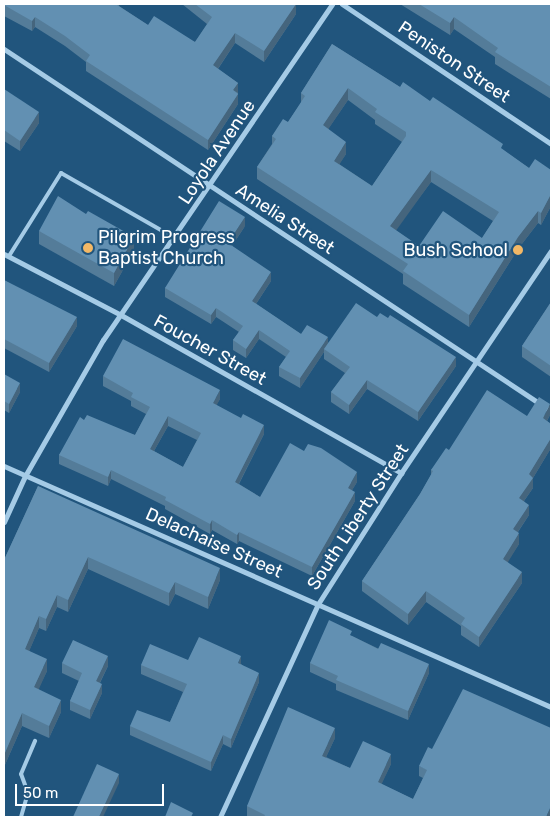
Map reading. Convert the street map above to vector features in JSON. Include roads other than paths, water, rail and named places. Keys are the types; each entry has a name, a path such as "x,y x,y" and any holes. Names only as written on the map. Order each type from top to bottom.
{"street":[{"name":"Loyola Avenue","path":"4,522 25,476 103,340 211,186 332,4"},
{"name":"Peniston Street","path":"342,4 551,144"},
{"name":"Amelia Street","path":"4,49 551,411"},
{"name":"South Liberty Street","path":"220,817 318,604 401,473 551,251"},
{"name":"Foucher Street","path":"6,255 121,315 401,473"},
{"name":"Delachaise Street","path":"4,466 551,707"}],"lane":[{"path":"6,255 61,173 175,238"},
{"path":"21,817 28,803 22,774 35,741"}],"place":[{"name":"Pilgrim Progress Baptist Church","path":"88,248"},
{"name":"Bush School","path":"518,250"}]}
